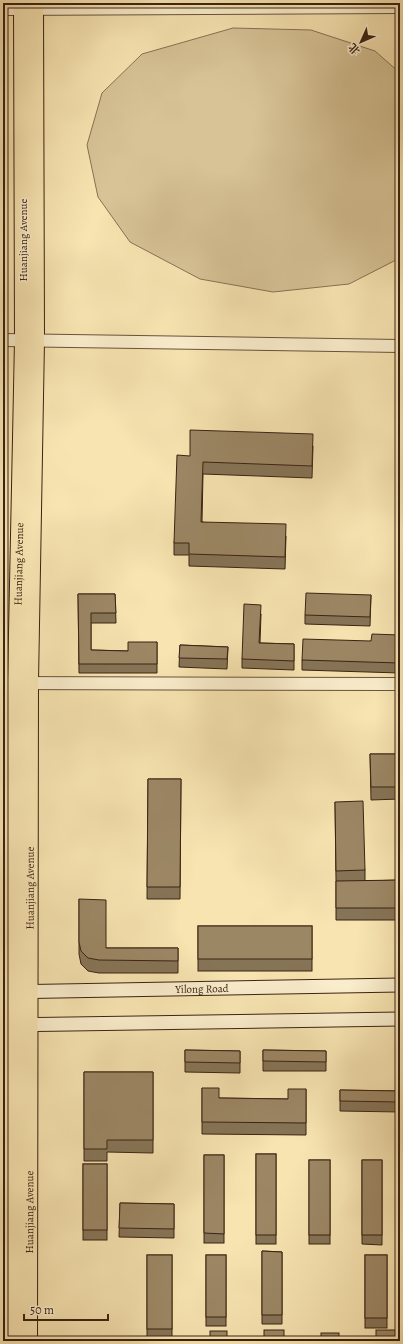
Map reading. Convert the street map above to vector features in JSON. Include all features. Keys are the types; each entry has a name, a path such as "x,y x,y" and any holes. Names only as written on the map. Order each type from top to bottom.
{"highway":[{"name":"Huanjiang Avenue","path":"16,1341 9,1274 17,992 16,682 30,340 29,6"},
{"name":"Huanjiang Avenue","path":"16,1024 29,1341"}],"main road":[{"name":"Yilong Road","path":"17,992 400,985"},
{"path":"16,1024 400,1019"}],"street":[{"path":"3,9 29,6 400,7"},
{"path":"3,340 400,346"},
{"path":"16,682 400,684"}],"shaded area":[{"path":"233,28 311,30 375,51 400,73 400,258 349,284 273,292 200,279 130,242 98,197 87,145 102,93 142,54"}],"building":[{"path":"190,430 313,434 312,466 203,462 201,522 286,524 285,557 189,554 189,543 174,543 177,455 190,456"},
{"path":"306,593 371,595 370,617 305,615"},
{"path":"78,594 115,594 116,613 91,613 91,650 128,651 128,642 157,642 157,664 79,664"},
{"path":"244,604 261,605 259,643 294,644 294,661 242,659"},
{"path":"372,634 400,635 400,663 302,660 303,639 371,641"},
{"path":"180,645 228,647 227,659 179,658"},
{"path":"370,754 400,754 400,787 371,787"},
{"path":"148,779 181,779 180,887 147,887"},
{"path":"363,801 365,870 336,871 335,802"},
{"path":"400,880 400,908 336,908 336,881"},
{"path":"79,899 106,900 106,948 178,948 178,961 99,960 88,958 81,951 79,942"},
{"path":"198,926 312,926 312,959 198,959"},
{"path":"185,1050 240,1051 240,1063 185,1062"},
{"path":"263,1050 326,1051 326,1062 263,1061"},
{"path":"84,1072 153,1072 153,1140 107,1140 107,1149 84,1149"},
{"path":"202,1088 219,1088 219,1098 288,1099 288,1089 306,1089 306,1123 202,1122"},
{"path":"340,1090 400,1091 400,1102 340,1101"},
{"path":"256,1154 276,1154 276,1235 256,1235"},
{"path":"204,1155 224,1155 224,1234 204,1233"},
{"path":"309,1160 330,1160 330,1235 309,1235"},
{"path":"362,1160 382,1160 382,1235 362,1235"},
{"path":"83,1164 107,1164 107,1230 83,1230"},
{"path":"120,1203 174,1204 174,1229 119,1228"},
{"path":"262,1251 282,1252 282,1315 262,1315"},
{"path":"147,1255 172,1255 172,1329 147,1329"},
{"path":"206,1255 226,1255 226,1317 206,1317"},
{"path":"365,1255 387,1255 387,1318 365,1318"},
{"path":"264,1330 284,1330 284,1341 264,1341"},
{"path":"376,1330 399,1330 399,1341 376,1341"},
{"path":"210,1331 227,1331 227,1341 210,1341"},
{"path":"321,1333 339,1333 339,1341 321,1341"}]}
